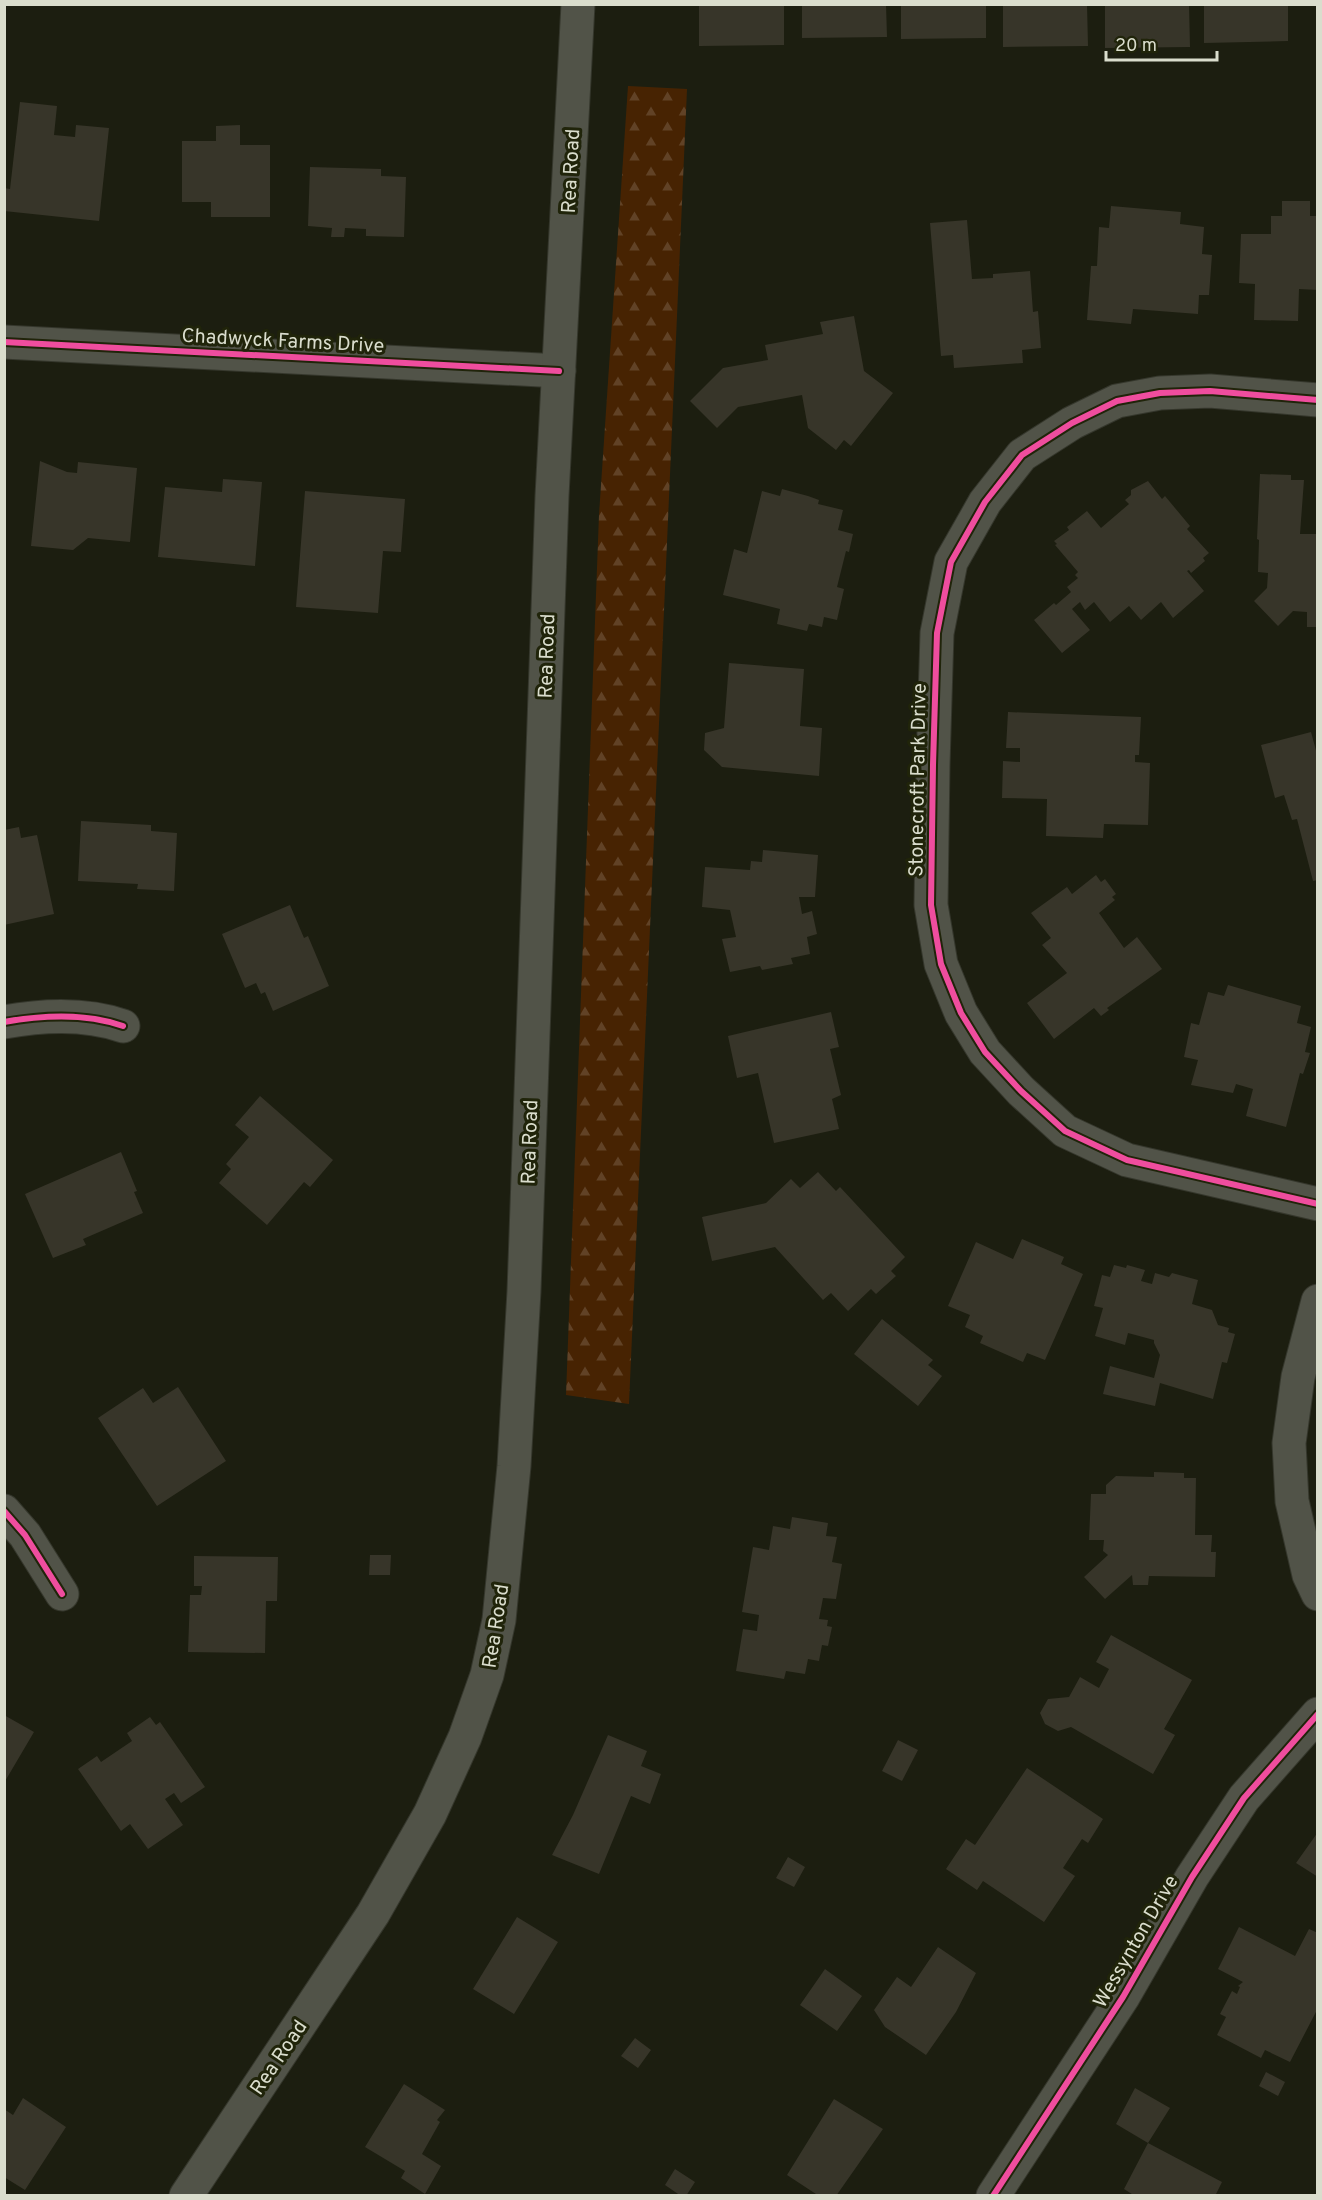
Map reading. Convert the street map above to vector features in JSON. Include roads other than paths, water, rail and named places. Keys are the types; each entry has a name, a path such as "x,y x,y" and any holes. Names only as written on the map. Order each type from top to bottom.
{"street":[{"name":"Rea Road","path":"186,2196 373,1914 430,1814 465,1737 484,1685 499,1620 514,1466 524,1291 551,519 578,4"},
{"name":"Chadwyck Farms Drive","path":"4,342 559,371"},
{"name":"Stonecroft Park Drive","path":"1317,400 1210,391 1160,393 1117,401 1072,423 1022,454 985,502 951,562 937,633 931,905 941,964 961,1013 985,1052 1021,1091 1065,1131 1127,1160 1317,1204"},
{"path":"4,1022 22,1018 82,1017 109,1021 123,1026"},
{"path":"1317,1301 1298,1377 1289,1443 1292,1501 1309,1575 1317,1594"},
{"path":"4,1511 25,1535 62,1594"},
{"name":"Wessynton Drive","path":"993,2196 1123,1997 1192,1877 1244,1798 1317,1714"}]}
